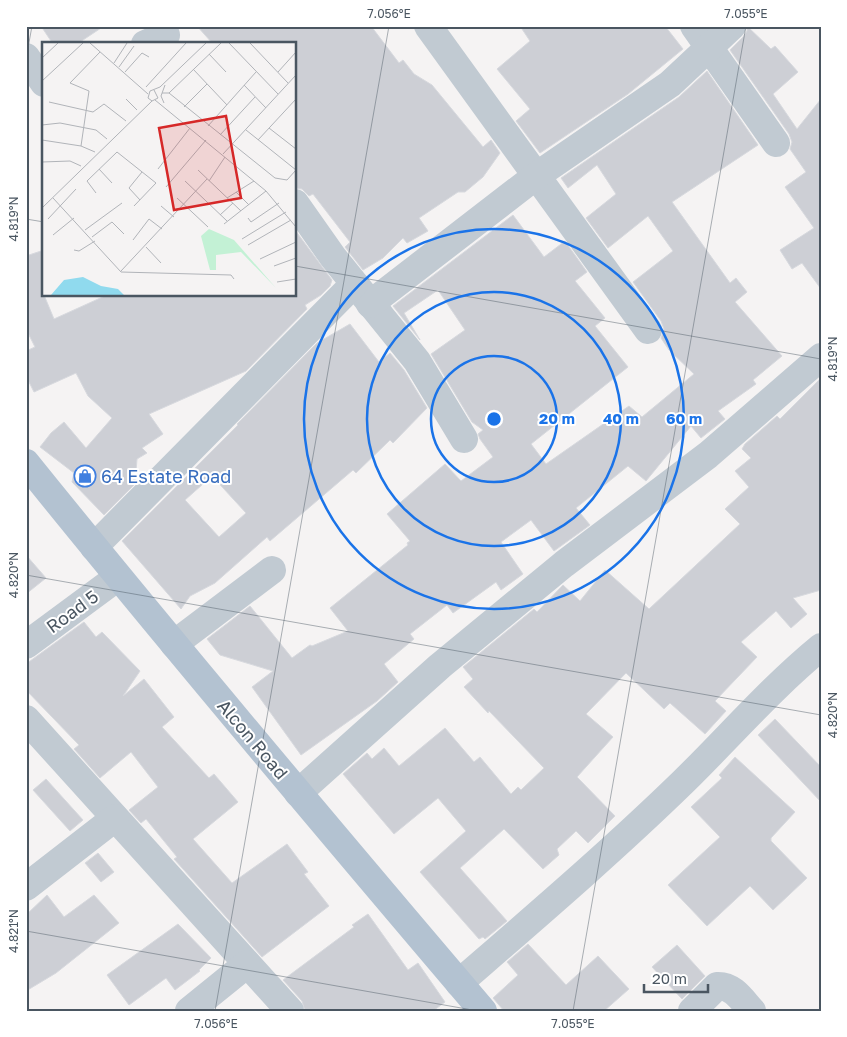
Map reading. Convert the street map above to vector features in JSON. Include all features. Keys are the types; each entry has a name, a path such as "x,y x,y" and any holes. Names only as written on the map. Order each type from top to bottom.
{"main road":[{"name":"Alcon Road","path":"26,463 118,577 298,793 483,1011"}],"street":[{"path":"428,26 648,330"},
{"path":"94,547 362,294 670,84 702,37 732,26"},
{"path":"702,37 776,143"},
{"path":"26,57 42,80"},
{"path":"26,92 42,84"},
{"path":"296,204 362,294 416,361 464,439"},
{"path":"298,793 440,666 564,564 708,455 821,357"},
{"path":"174,644 272,570"},
{"name":"Road 5","path":"26,645 118,577"},
{"path":"459,983 544,910 683,782 792,670 821,647"},
{"path":"26,719 290,1011"},
{"path":"26,887 115,818"},
{"path":"189,1011 247,964"},
{"path":"692,1011 717,986 731,988 752,1011"}],"building":[{"path":"41,26 104,26 80,42 52,42"},
{"path":"197,26 371,26 399,63 403,60 414,74 432,85 483,147 491,140 500,153 483,177 465,192 458,192 419,218 428,231 407,243 403,238 383,258 363,270 345,247 350,242 313,194 309,196 302,189 296,188 296,42 211,42"},
{"path":"520,26 665,26 683,49 628,94 540,153 516,121 530,109 497,69 530,41"},
{"path":"747,26 771,49 775,46 798,72 773,94 797,129 821,99 821,289 802,263 792,269 780,250 814,228 785,187 806,172 790,149 792,142 789,134 730,50 743,37 747,31"},
{"path":"707,71 758,145 672,202 730,283 736,278 747,292 735,302 782,356 753,380 756,384 718,411 725,419 701,438 691,426 646,481 628,466 576,508 590,525 554,551 531,520 501,542 523,574 501,590 496,582 453,613 447,605 410,634 414,639 384,664 398,682 377,701 301,755 252,687 273,671 220,655 207,639 250,606 292,658 310,645 312,646 348,631 330,608 408,545 407,543 410,541 387,514 445,464 461,481 493,457 478,434 483,430 472,422 431,354 465,330 438,290 404,313 420,340 393,306 513,215 544,257 565,241 587,272 575,281 605,318 595,326 628,367 531,444 546,464 629,406 642,417 694,374 669,350 661,338 664,329 661,321 633,282 673,251 648,216 608,248 586,218 616,194 597,165 568,188 561,178 679,97"},
{"path":"296,231 332,280 330,286 321,295 305,305 307,309 246,371 149,414 163,434 142,448 147,453 137,459 135,484 104,515 72,482 74,473 40,447 51,433 64,422 86,448 112,418 88,396 76,373 34,392 26,376 26,351 35,347 26,329 26,256 42,251 42,296 44,296 54,319 105,296 296,296"},
{"path":"350,324 379,362 390,353 404,370 427,408 393,443 390,440 356,473 353,470 270,541 267,537 215,583 190,596 181,609 122,541 317,343","holes":["212,476 246,513 219,537 185,500"]},
{"path":"821,378 821,590 793,598 807,614 791,628 776,611 741,642 757,657 715,701 726,711 705,734 670,703 664,709 626,673 586,714 613,737 577,777 615,816 588,843 576,831 557,849 559,855 543,869 504,829 460,868 507,921 485,939 483,937 479,939 420,872 466,831 438,798 394,834 343,774 367,753 372,759 384,748 399,766 445,728 474,762 480,757 511,794 518,787 521,790 544,768 464,687 473,679 463,667 534,609 537,612 563,585 580,601 605,570 649,609 740,524 725,509 749,487 735,471 751,458 742,449 745,444 777,416 780,419"},
{"path":"26,555 46,578 26,594"},
{"path":"84,622 96,637 102,632 140,671 123,696 144,679 174,717 162,727 209,778 214,774 238,802 193,839 232,883 287,844 308,872 304,874 329,906 262,957 174,859 177,857 146,819 141,823 129,810 158,787 131,752 100,778 74,749 79,745 26,690 26,664"},
{"path":"775,719 821,767 821,802 758,735"},
{"path":"735,757 795,812 771,838 771,841 807,878 773,910 750,886 707,926 668,885 720,837 691,807 722,778 719,775"},
{"path":"46,779 83,820 70,831 33,790"},
{"path":"98,853 114,872 101,882 85,863"},
{"path":"47,895 64,917 94,895 119,923 56,973 26,991 26,915"},
{"path":"368,914 408,970 418,963 445,1002 433,1011 305,1011 302,1001 283,980 354,927 352,925"},
{"path":"178,924 211,958 200,971 175,990 166,978 129,1005 107,975"},
{"path":"528,944 566,985 598,956 629,989 604,1011 504,1011 493,998 518,975 507,962"},
{"path":"677,945 705,976 682,999 652,967"}],"place":[{"name":"64 Estate Road","path":"85,476"}]}
